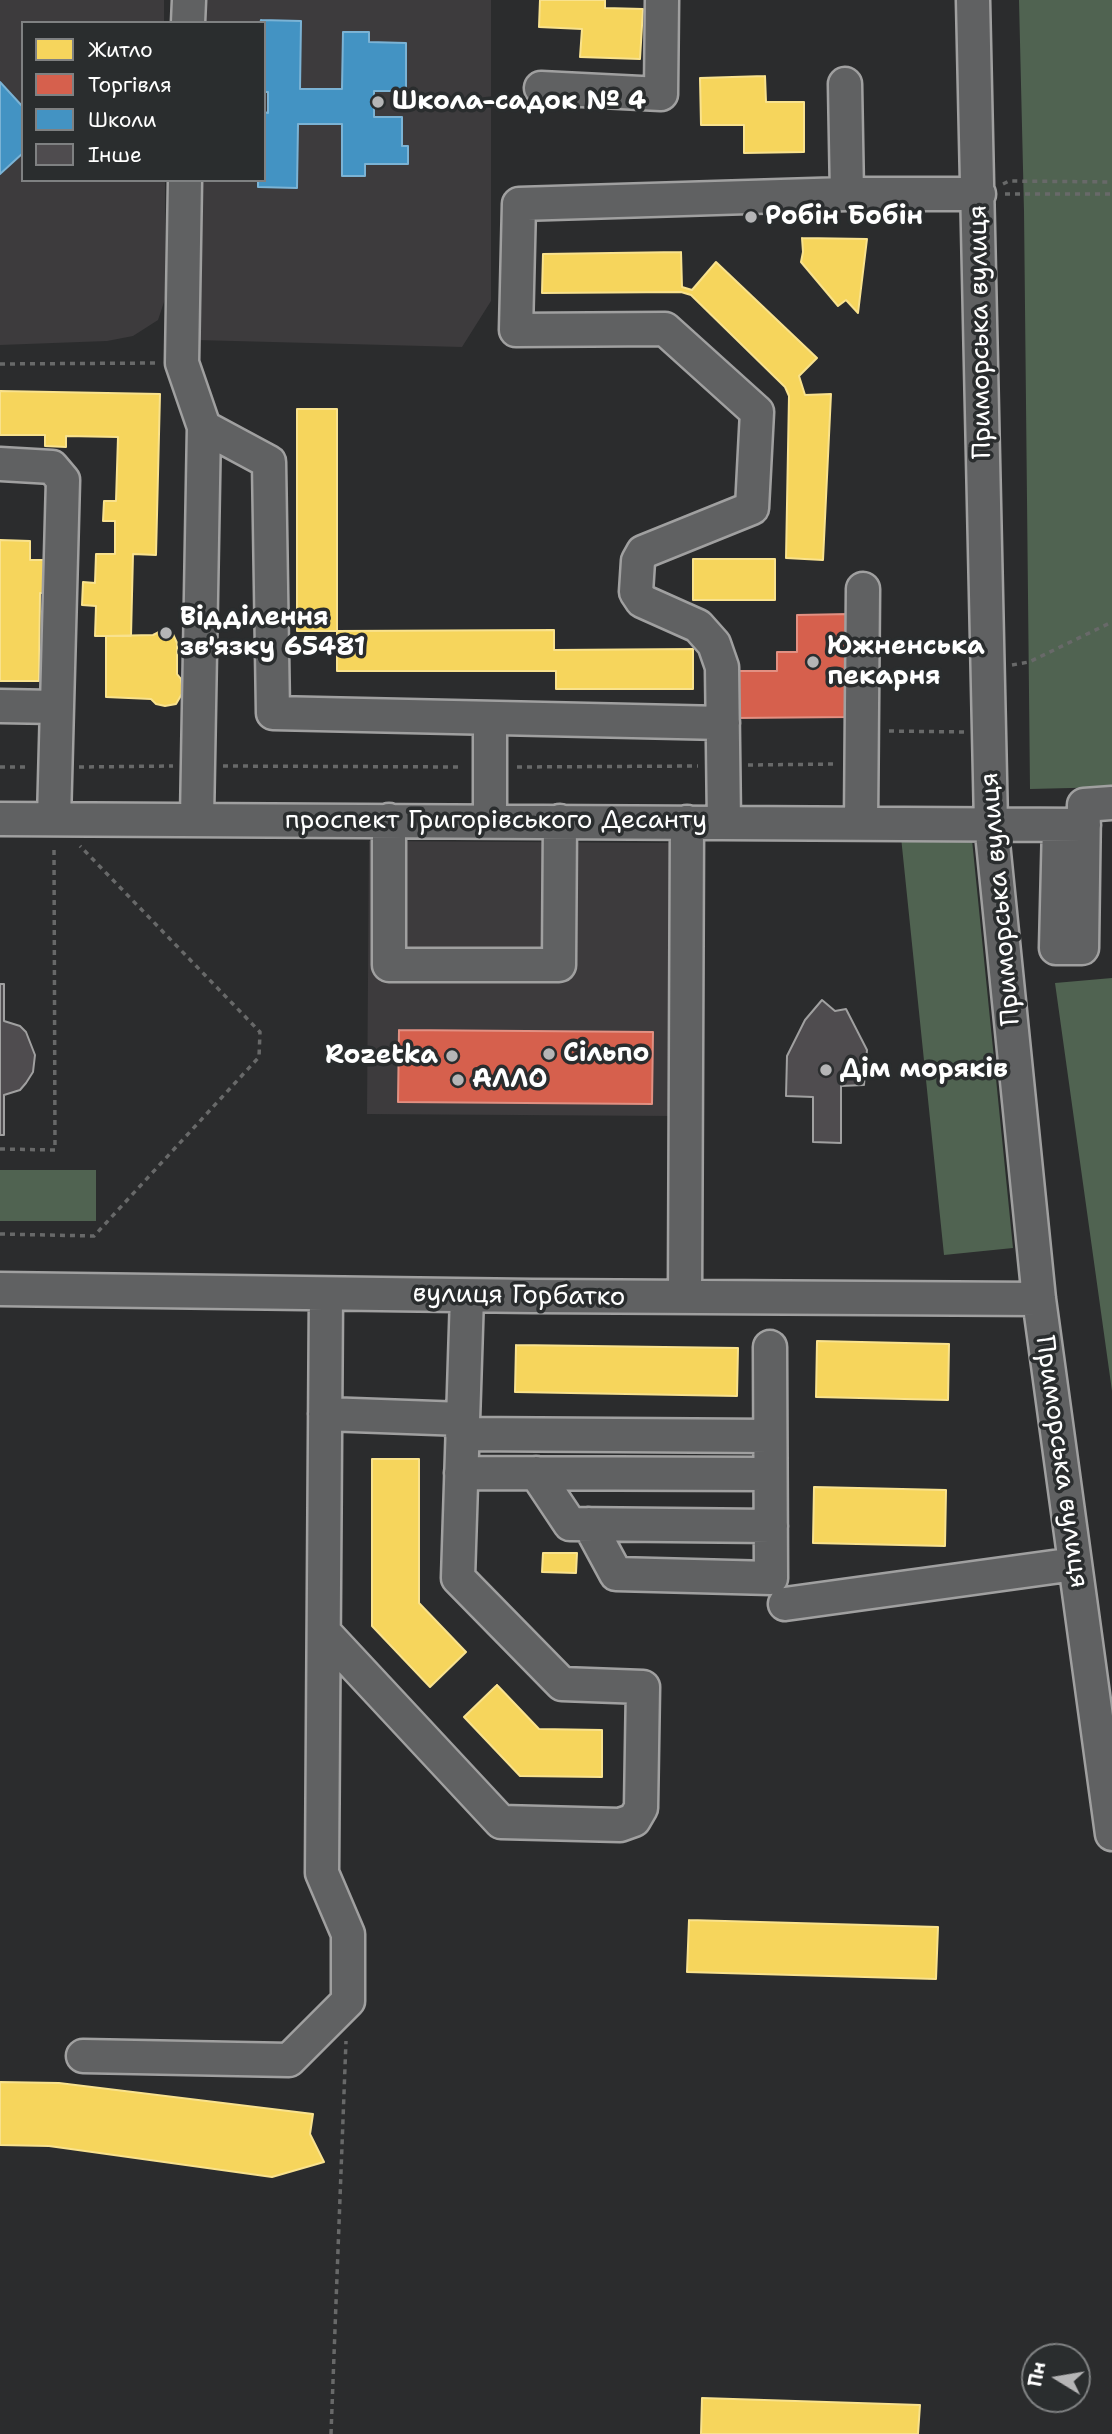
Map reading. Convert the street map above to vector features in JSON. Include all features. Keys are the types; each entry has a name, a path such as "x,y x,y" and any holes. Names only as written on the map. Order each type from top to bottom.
{"street":[{"path":"188,0 188,21"},
{"path":"541,88 661,94 662,0"},
{"name":"Приморська вулиця","path":"973,0 991,823 1039,1299 1112,1834"},
{"path":"845,85 847,194"},
{"path":"185,182 182,363 204,427 197,819"},
{"path":"724,823 722,667 714,644 698,626 642,601 636,592 638,561 643,552 752,508 757,412 665,329 516,330 519,204 847,194 979,194"},
{"path":"204,427 269,463 273,713 723,723"},
{"path":"0,464 52,467 63,480 54,819"},
{"path":"861,823 863,589"},
{"path":"0,706 57,706"},
{"path":"490,718 490,821"},
{"name":"проспект Григорівського Десанту","path":"0,819 991,823 1016,826 1071,825 1084,805 1112,803"},
{"path":"389,820 389,965 559,965 559,821"},
{"path":"685,1297 687,822"},
{"name":"вулиця Горбатко","path":"0,1289 467,1296 1039,1299"},
{"path":"83,2056 289,2060 348,2001 348,1934 322,1873 326,1294"},
{"path":"324,1632 501,1822 620,1825 634,1820 641,1808 643,1687 562,1684 458,1578 467,1296"},
{"path":"589,1524 616,1574 771,1578 770,1347"},
{"path":"325,1415 463,1427 770,1436"},
{"path":"461,1472 771,1474"},
{"path":"536,1473 570,1524 771,1526"},
{"path":"785,1604 1075,1564"}],"path":[{"path":"979,194 1009,181 1112,182"},
{"path":"979,194 1112,194"},
{"path":"0,364 182,363"},
{"path":"988,669 1029,662 1112,622"},
{"path":"862,731 989,732"},
{"path":"0,767 490,768 862,764"},
{"path":"0,1149 55,1150 54,819"},
{"path":"0,1234 94,1236 259,1057 260,1031 54,819"},
{"path":"331,2434 348,2001"}],"shaded area":[{"path":"0,0 164,0 164,21 21,21 21,182 165,182 166,296 158,320 133,336 107,341 0,345"},
{"name":"Школа-садок № 4","path":"203,0 491,0 491,301 462,347 196,340 199,182 266,182 266,21 202,21"},
{"path":"369,841 673,843 671,1116 367,1114"}],"green space":[{"path":"1019,0 1112,0 1112,787 1030,789"},
{"path":"971,830 1013,1248 944,1255 901,837"},
{"path":"1112,978 1112,1391 1055,983"},
{"path":"0,1170 96,1170 96,1221 0,1221"}],"building: Житло":[{"path":"540,0 605,0 605,8 643,9 640,59 580,57 582,29 539,27"},
{"path":"765,76 766,102 804,102 804,152 744,153 744,125 701,125 700,78"},
{"path":"802,238 867,239 858,313 846,300 838,306 801,262"},
{"path":"681,252 682,287 692,290 716,262 817,358 799,376 805,395 831,394 823,560 786,558 789,396 785,387 691,295 681,292 542,293 543,254"},
{"path":"0,391 160,394 156,555 133,554 131,636 95,636 96,606 82,605 83,582 95,583 96,554 115,554 115,521 103,521 104,501 116,501 118,437 66,436 66,447 45,446 45,435 0,435"},
{"path":"297,409 337,409 337,631 297,631"},
{"path":"0,540 30,541 30,560 46,560 46,593 40,593 39,681 0,681"},
{"path":"693,559 775,559 775,600 693,600"},
{"path":"554,630 554,650 693,649 693,689 556,689 556,671 337,671 337,631"},
{"path":"161,631 172,632 177,643 177,674 181,679 183,692 176,704 165,706 156,704 151,699 106,697 106,636 153,635"},
{"path":"817,1341 949,1344 948,1400 816,1397"},
{"path":"516,1345 738,1348 737,1396 515,1392"},
{"path":"372,1459 419,1459 419,1603 466,1652 430,1687 372,1626"},
{"path":"814,1487 946,1490 945,1546 813,1543"},
{"path":"543,1553 577,1553 576,1573 542,1572"},
{"path":"497,1685 539,1729 602,1730 602,1777 520,1776 464,1717"},
{"path":"689,1920 938,1927 936,1979 687,1972"},
{"path":"0,2082 59,2083 313,2114 310,2134 324,2162 272,2177 49,2146 0,2145"},
{"path":"702,2398 920,2405 918,2434 701,2434"}],"building: Торгівля":[{"name":"Южненська пекарня","path":"849,614 850,717 736,718 735,671 777,671 777,652 797,652 797,615"},
{"path":"399,1030 653,1032 652,1104 398,1102"}],"building: Школи":[{"path":"261,20 301,21 300,89 342,89 343,32 369,32 369,42 406,43 406,91 374,91 374,117 402,117 402,146 408,146 408,164 365,164 365,176 342,176 342,124 298,124 297,188 258,187 258,182 266,182 268,113 266,21"},
{"path":"0,82 21,105 21,155 0,174"}],"building: Інше":[{"path":"0,984 4,984 4,1021 20,1026 26,1032 35,1055 33,1072 26,1083 20,1090 4,1095 4,1135 0,1135"},
{"name":"Дім моряків","path":"822,1000 835,1011 846,1009 867,1050 864,1085 841,1086 841,1143 813,1142 813,1097 786,1096 787,1056 805,1020"}],"place":[{"name":"Школа-садок № 4","path":"378,102"},
{"name":"Робін Бобін","path":"751,217"},
{"name":"Відділення зв'язку 65481","path":"166,633"},
{"name":"Южненська пекарня","path":"813,662"},
{"name":"Сільпо","path":"549,1054"},
{"name":"Rozetka","path":"452,1056"},
{"name":"Дім моряків","path":"826,1070"},
{"name":"АЛЛО","path":"458,1080"}]}
